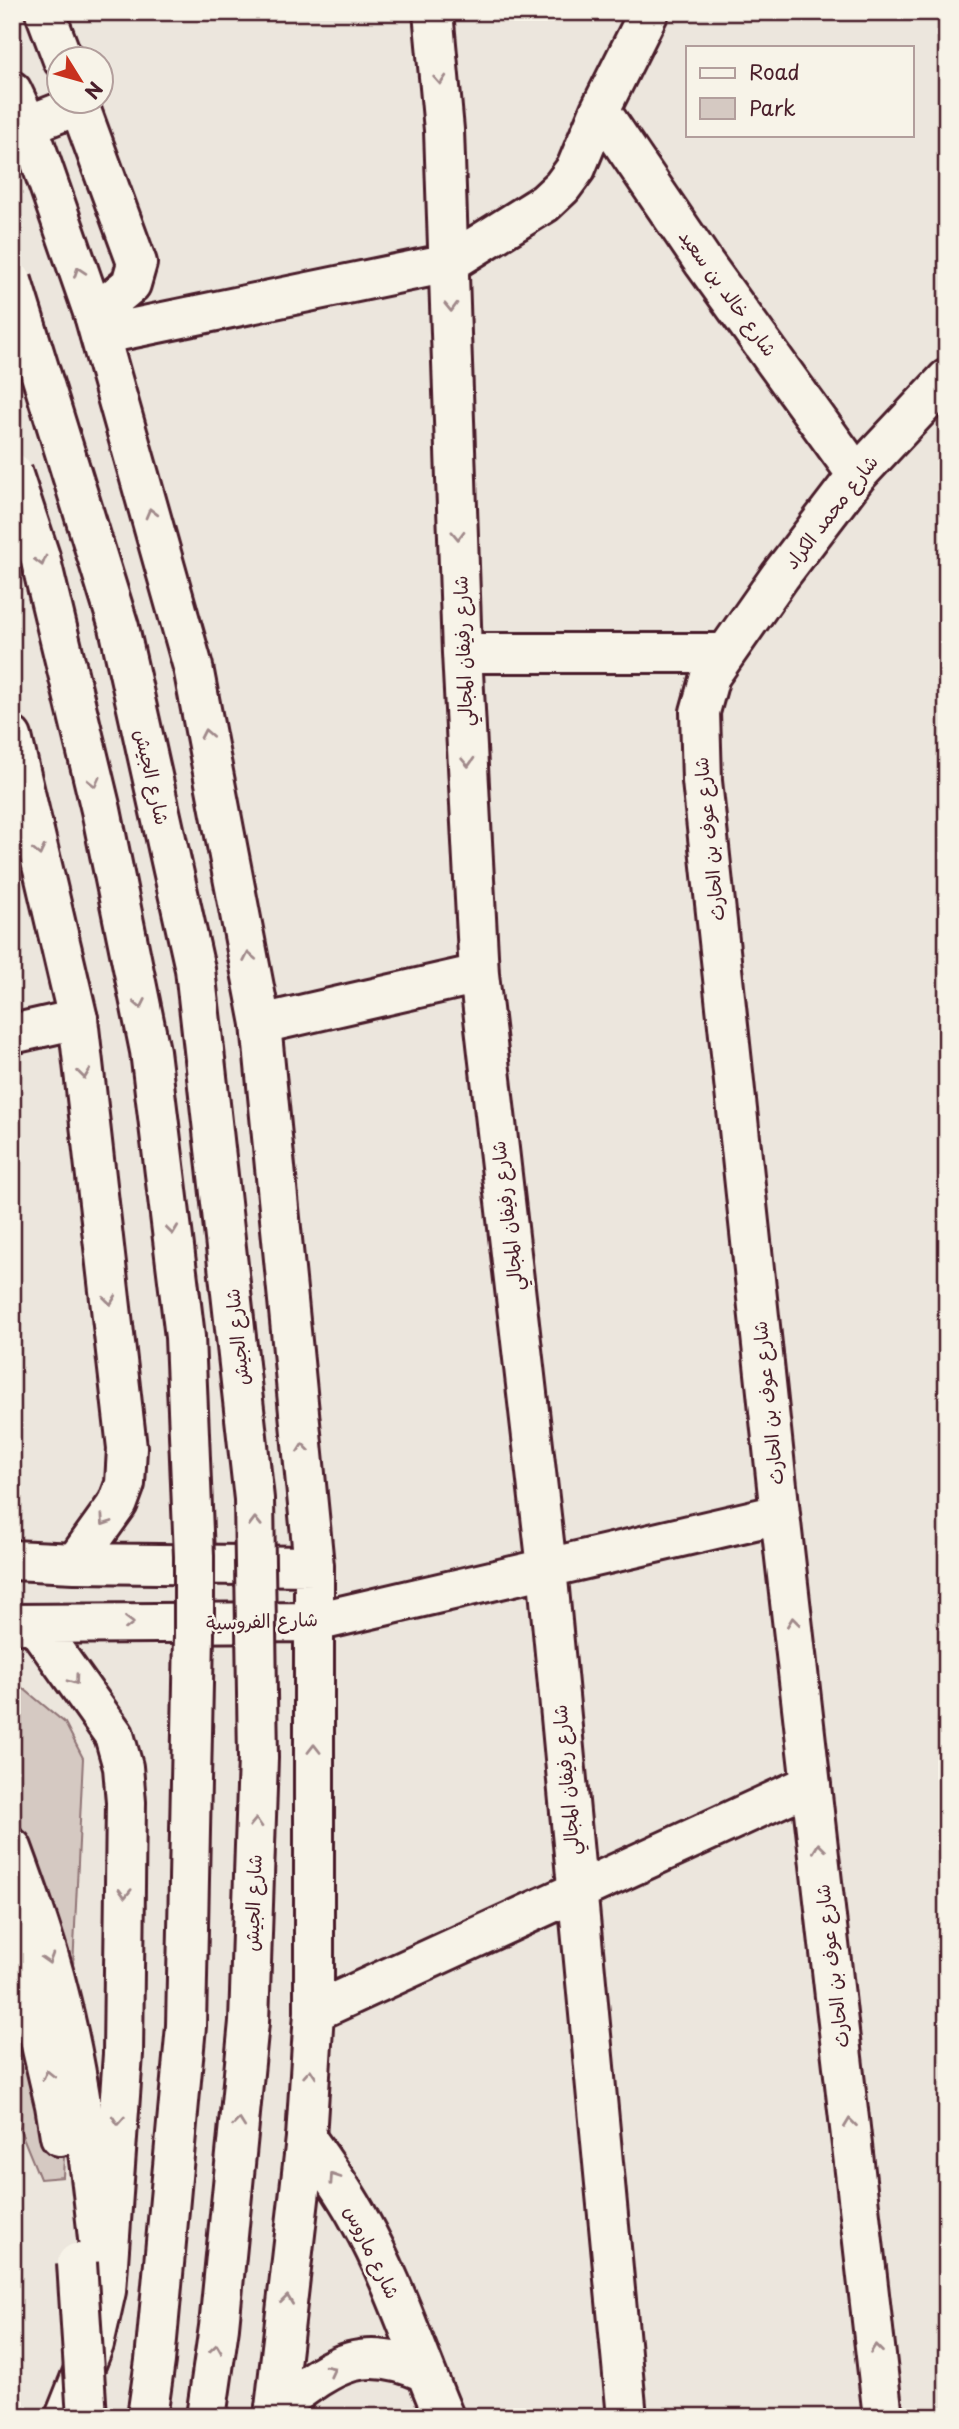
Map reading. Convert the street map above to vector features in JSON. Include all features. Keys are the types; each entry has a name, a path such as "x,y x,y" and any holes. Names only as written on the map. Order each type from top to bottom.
{"main road":[{"path":"46,12 58,46"},
{"name":"شارع رفيفان المجالي","path":"433,12 444,130 463,653 479,974 547,1568 627,2417"},
{"path":"97,325 449,263 545,203 562,187 576,168 600,110 649,12"},
{"path":"12,91 29,125 97,325 193,667 261,1024 314,1566 315,1622 314,2012 306,2138 274,2412"},
{"name":"شارع خالد بن سعيد","path":"600,110 704,263 857,475"},
{"path":"29,125 49,116"},
{"path":"84,116 137,263 131,284 97,325"},
{"name":"شارع الجيش","path":"12,281 118,627 195,969 254,1499 258,1758 249,2022 219,2328 206,2417"},
{"name":"شارع محمد الكراد","path":"724,653 857,475 947,379"},
{"path":"12,472 40,557 98,796 147,1038 185,1337 194,1595 186,2026 155,2361 147,2417"},
{"path":"463,653 724,653"},
{"name":"شارع عوف بن الحارث","path":"724,653 710,676 700,712 699,745 780,1514 883,2417"},
{"path":"12,737 78,1019 127,1448 125,1485 118,1503 75,1563"},
{"path":"261,1024 479,974"},
{"path":"12,1034 78,1019"},
{"name":"شارع الفروسية","path":"23,1624 315,1622 780,1514"},
{"path":"12,1560 314,1566"},
{"path":"23,1624 114,1735 122,1767 126,1802 122,2054 106,2291 94,2344 65,2417"},
{"path":"314,2012 811,1784"},
{"path":"12,1848 58,1989 86,2134 89,2264 87,2417"},
{"path":"12,1923 55,2105 69,2191 89,2264 111,2417"},
{"name":"شارع ماروس","path":"306,2138 335,2178 382,2264 444,2417"},
{"path":"274,2412 327,2370 346,2362 366,2358 387,2359 425,2372"}],"green space":[{"path":"12,1685 24,1689 65,1723 83,1758 63,2177 40,2179 12,2110"}]}
